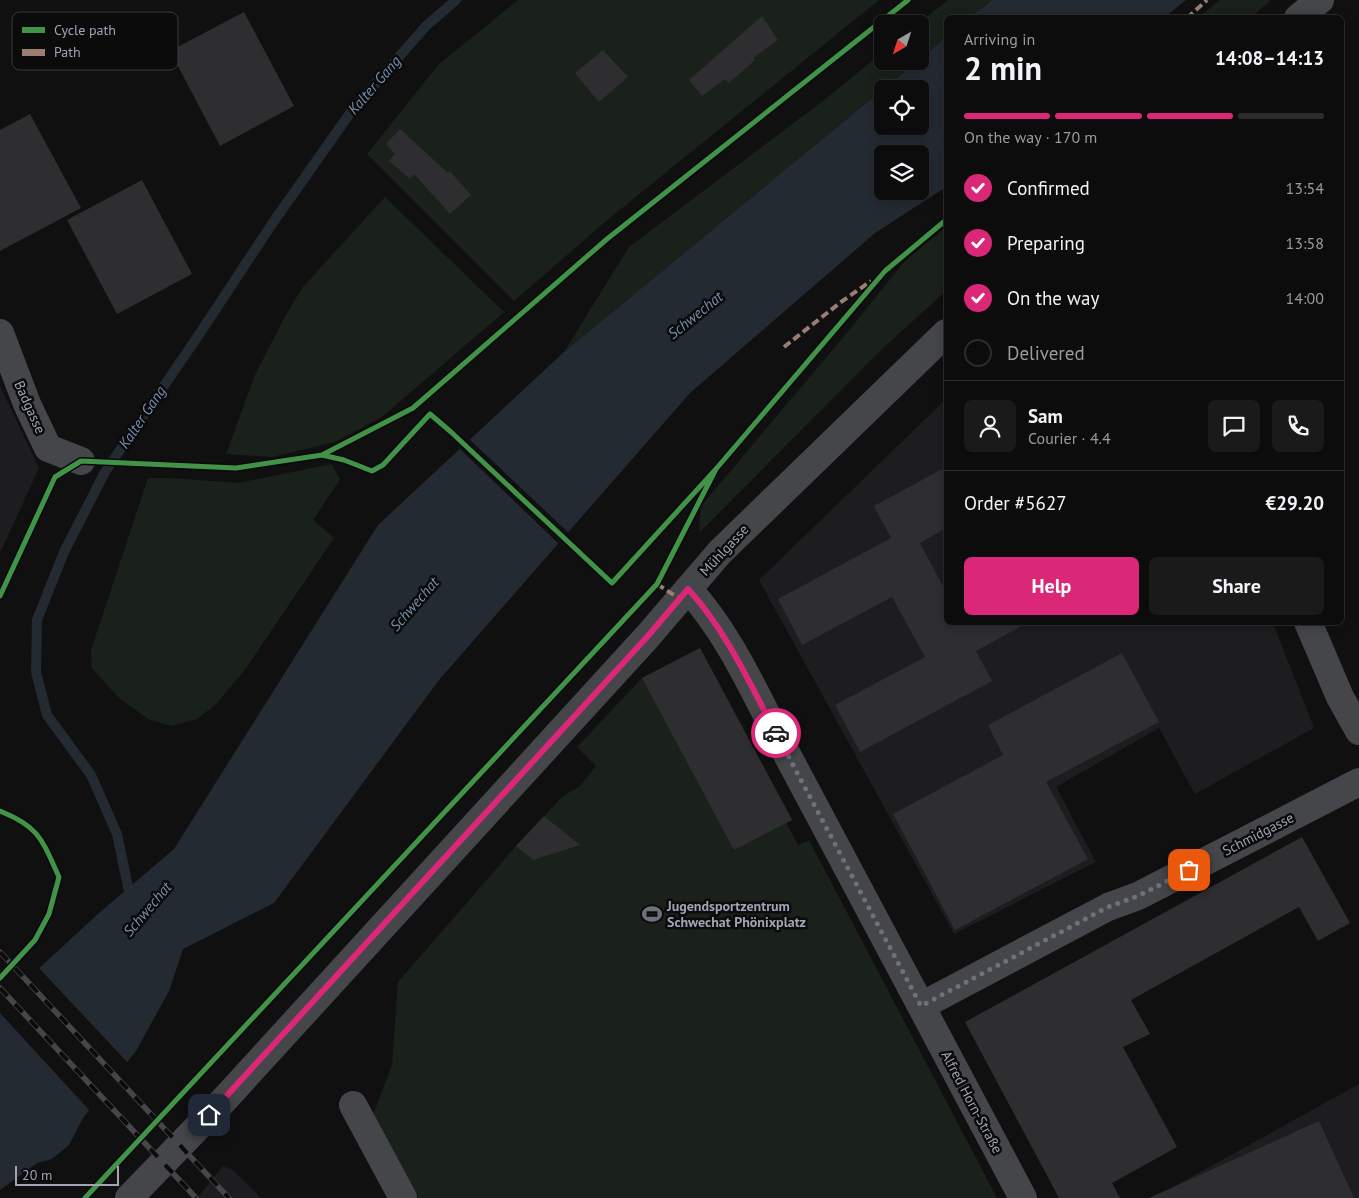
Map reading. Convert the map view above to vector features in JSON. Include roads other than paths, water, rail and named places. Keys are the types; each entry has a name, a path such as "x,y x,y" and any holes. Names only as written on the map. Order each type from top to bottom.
{"street":[{"path":"1302,15 1320,0"},
{"name":"Badgasse","path":"0,333 27,404 48,448 81,461"},
{"name":"Mühlgasse","path":"129,1198 223,1101 647,637 727,545 944,335"},
{"name":"Alfred Horn-Straße","path":"688,589 715,622 932,1000 1023,1198"},
{"path":"1309,625 1340,697 1359,731"},
{"name":"Schmidgasse","path":"932,1000 1108,907 1138,896 1359,782"},
{"path":"353,1105 404,1198"}],"water":[{"path":"992,0 1186,0 1167,15 973,15"},
{"name":"Schwechat","path":"944,39 944,188 929,198 929,145 874,145 874,200 926,200 875,233 690,393 439,680 274,903 183,949 169,991 136,1051 83,1118 69,1145 52,1159 37,1163 0,1190 0,1009 35,972 99,913 174,849 378,525 564,352 874,97 874,135 929,135 929,80 895,80 906,70 929,70 929,51"}],"waterway":[{"name":"Kalter Gang","path":"131,901 117,834 91,775 47,715 36,672 37,620 64,552 105,472 274,221 353,109 426,26 456,0"}],"railway":[{"path":"0,952 229,1198"},
{"path":"0,988 196,1198"}],"place":[{"name":"Jugendsportzentrum Schwechat Phönixplatz","path":"652,914"}]}
